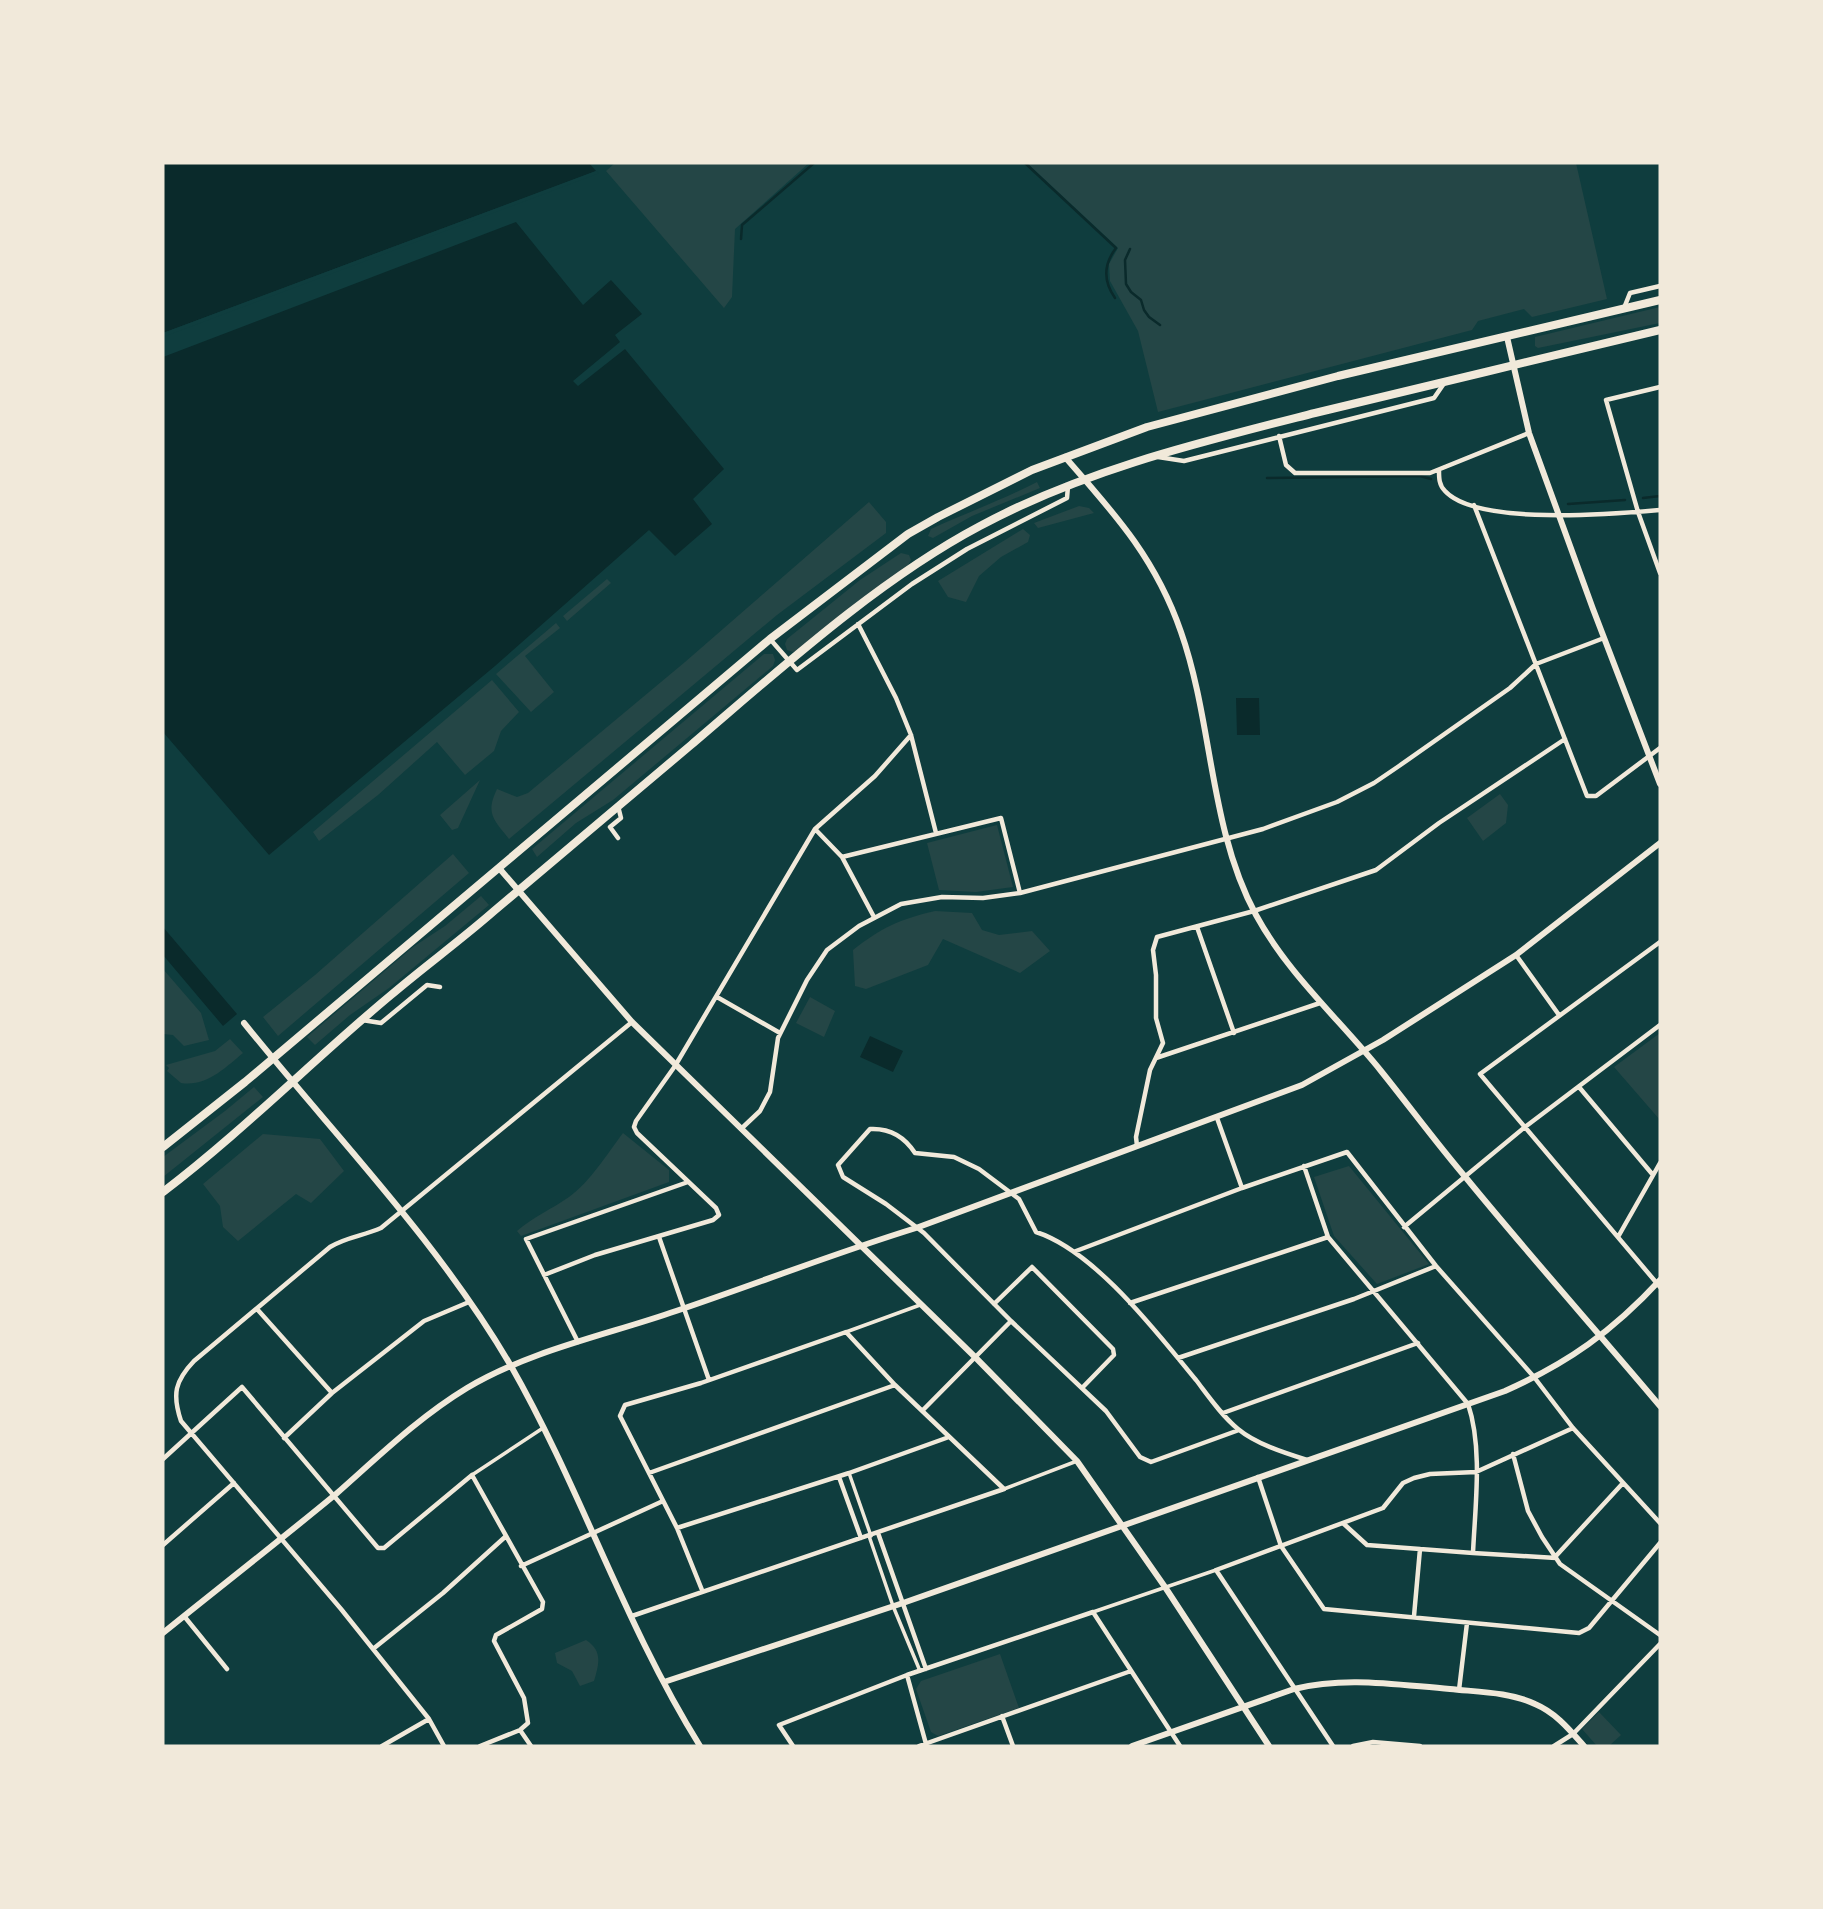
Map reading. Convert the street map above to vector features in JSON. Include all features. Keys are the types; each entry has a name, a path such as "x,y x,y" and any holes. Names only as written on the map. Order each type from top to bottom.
{"highway":[{"path":"163,1147 272,1059 770,639 908,534 970,500 1065,457 1147,427 1227,405 1660,300"},
{"path":"163,1192 221,1146 362,1020 850,613 926,557 982,524 1068,485 1154,457 1276,423 1659,331"}],"street":[{"path":"1624,309 1630,293 1660,286"},
{"path":"1507,337 1529,433 1660,784"},
{"path":"1154,457 1184,461 1434,398 1445,381"},
{"path":"1660,387 1606,400 1638,512 1660,573"},
{"path":"1279,436 1286,465 1294,473 1430,473 1529,433"},
{"path":"1065,457 1130,533 1151,563 1164,589 1182,634 1197,692 1226,839 1254,911 1281,956 1660,1406"},
{"path":"1439,471 1444,490 1462,502 1474,505 1559,517 1660,510"},
{"path":"770,639 797,670 912,584 967,549 1057,505 1067,498 1068,485"},
{"path":"1474,505 1587,796 1596,796 1660,748"},
{"path":"858,624 896,698 911,735 936,833"},
{"path":"741,1130 760,1111 770,1092 774,1055 780,1033 807,980 827,950 874,917 901,904 925,899 983,898 1020,892 1264,829 1337,802 1374,783 1510,688 1536,664 1604,638"},
{"path":"544,1275 595,1255 713,1220 719,1215 716,1208 637,1133 634,1127 675,1066 815,829 875,776 911,735"},
{"path":"1137,1146 1136,1137 1150,1070 1163,1042 1156,1018 1153,950 1157,937 1254,911 1376,870 1565,739"},
{"path":"618,805 621,818 610,827 618,838"},
{"path":"842,857 1001,818 1020,892"},
{"path":"815,829 842,857 874,917"},
{"path":"163,1633 445,1402 480,1381 578,1343 916,1228 1301,1085 1363,1051 1516,955 1660,843"},
{"path":"499,868 632,1022 975,1357 1077,1461 1123,1524 1269,1746"},
{"path":"1197,927 1234,1032"},
{"path":"664,1682 903,1603 1468,1404 1534,1377 1601,1337 1659,1284 1480,1074 1660,942"},
{"path":"1516,955 1559,1015"},
{"path":"362,1020 381,1023 426,985 440,988"},
{"path":"716,997 780,1033"},
{"path":"1155,1058 1321,1003"},
{"path":"444,1746 429,1719 373,1649 181,1421 175,1403 177,1387 184,1372 194,1361 330,1247 343,1239 381,1228 632,1022"},
{"path":"244,1023 401,1211 469,1302 511,1367 664,1682 700,1746"},
{"path":"1405,1227 1525,1128 1660,1025"},
{"path":"1579,1087 1653,1175"},
{"path":"1217,1118 1242,1188"},
{"path":"1239,1430 1152,1462 1140,1457 1107,1411 1011,1321 924,1233 886,1204 843,1177 838,1165 870,1129 886,1128 908,1142 915,1153 954,1157 979,1170 1019,1199 1036,1232 1076,1251 1130,1303 1239,1430 1307,1460"},
{"path":"1076,1251 1242,1188 1347,1152 1436,1266 1534,1377 1573,1427 1660,1523"},
{"path":"1618,1237 1660,1163"},
{"path":"1304,1166 1328,1237 1468,1404 1472,1417 1476,1472 1473,1553"},
{"path":"578,1343 526,1239 688,1182"},
{"path":"659,1237 709,1380"},
{"path":"1130,1303 1328,1237"},
{"path":"1178,1359 1374,1291 1436,1266"},
{"path":"994,1304 1032,1267 1113,1349 1114,1355 1082,1388"},
{"path":"284,1438 332,1393 424,1321 469,1302"},
{"path":"702,1590 677,1528 620,1416 625,1405 709,1380 920,1304"},
{"path":"257,1309 332,1393"},
{"path":"923,1410 1011,1321"},
{"path":"846,1332 895,1385 1004,1489"},
{"path":"1223,1413 1418,1343"},
{"path":"649,1472 895,1385"},
{"path":"163,1459 242,1387 378,1548 384,1548 472,1475 542,1427"},
{"path":"793,1746 779,1725 907,1675 1344,1524 1383,1508 1404,1483 1414,1478 1430,1474 1476,1472 1573,1427"},
{"path":"677,1528 839,1477 950,1437"},
{"path":"1513,1454 1528,1511 1560,1564 1660,1635"},
{"path":"632,1616 702,1590 870,1536 1077,1461"},
{"path":"849,1473 893,1606 923,1670"},
{"path":"472,1475 542,1602 541,1609 496,1634 494,1642 524,1698 528,1723 520,1730 480,1746"},
{"path":"839,1477 861,1538"},
{"path":"1258,1477 1281,1546 1324,1609 1579,1633 1589,1628 1613,1602 1660,1543"},
{"path":"163,1545 234,1483"},
{"path":"1556,1558 1623,1483"},
{"path":"522,1566 663,1501"},
{"path":"1344,1524 1367,1545 1556,1558"},
{"path":"878,1533 923,1670"},
{"path":"373,1649 505,1537"},
{"path":"1414,1616 1420,1549"},
{"path":"1216,1570 1333,1746"},
{"path":"1093,1612 1180,1746"},
{"path":"184,1616 227,1669"},
{"path":"1459,1690 1467,1623"},
{"path":"1554,1746 1573,1734 1660,1644"},
{"path":"919,1746 1131,1671"},
{"path":"907,1675 926,1744"},
{"path":"1132,1746 1294,1689 1318,1683 1361,1681 1519,1698 1534,1703 1560,1719 1584,1746"},
{"path":"1002,1716 1013,1746"},
{"path":"382,1746 429,1719"},
{"path":"520,1730 531,1746"},
{"path":"1353,1746 1373,1742 1420,1746"}],"shaded area":[{"path":"163,163 589,163 596,171 163,333"},
{"path":"615,163 809,163 735,229 732,297 724,308 606,171"},
{"path":"1027,163 1576,163 1607,299 1532,317 1524,309 1478,321 1472,330 1158,412 1138,331 1110,281 1109,264 1118,248"},
{"path":"516,222 583,305 611,280 642,314 615,335 620,342 573,381 578,386 625,349 724,469 693,499 712,524 675,556 649,530 495,666 269,855 163,732 163,357"},
{"path":"1660,307 1660,323 1538,348 1535,346 1535,337"},
{"path":"1037,482 1040,488 972,516 933,538 928,536 931,529"},
{"path":"869,502 886,522 886,533 777,615 509,839 493,816 493,798 497,789 517,797 528,793 685,662"},
{"path":"1079,506 1089,508 1094,513 1038,528 1034,523"},
{"path":"1023,529 1030,535 1028,542 1001,557 979,576 966,602 948,597 938,581"},
{"path":"901,553 909,555 911,560 907,567 799,651 787,650 787,639 860,580"},
{"path":"607,579 611,583 567,621 563,616"},
{"path":"556,623 560,628 525,656 554,692 531,712 496,674"},
{"path":"764,654 773,654 773,666 613,800 576,823 537,857 532,849"},
{"path":"492,680 519,712 501,731 494,751 465,775 437,742 378,795 319,841 313,832"},
{"path":"1236,698 1259,698 1260,735 1237,735"},
{"path":"480,780 458,828 452,830 440,815"},
{"path":"1500,794 1508,805 1506,823 1483,841 1467,818"},
{"path":"997,825 1013,887 976,892 939,890 927,843"},
{"path":"453,854 469,873 278,1036 263,1017"},
{"path":"481,896 489,905 389,988 350,1015 315,1045 307,1037 413,947 445,926"},
{"path":"935,911 972,913 982,930 999,935 1032,931 1050,951 1020,973 943,939 928,965 866,989 855,986 853,950 891,925"},
{"path":"163,927 237,1014 223,1026 163,955"},
{"path":"163,969 201,1013 209,1040 184,1046 173,1035 163,1034"},
{"path":"810,997 835,1011 824,1037 796,1023"},
{"path":"1660,1033 1660,1120 1614,1067"},
{"path":"870,1036 903,1051 893,1072 860,1057"},
{"path":"230,1039 243,1053 207,1079 181,1083 167,1071 169,1068 166,1065 215,1051"},
{"path":"254,1087 263,1097 163,1177 163,1157"},
{"path":"623,1133 669,1170 669,1182 521,1236 517,1231 529,1221 569,1197 584,1184"},
{"path":"263,1134 320,1139 344,1171 311,1203 296,1194 238,1241 223,1227 220,1206 203,1184"},
{"path":"1349,1166 1429,1264 1377,1284 1334,1236 1314,1177"},
{"path":"586,1640 595,1649 598,1663 594,1681 580,1686 572,1671 557,1663 555,1653"},
{"path":"1000,1654 1019,1708 938,1736 931,1732 916,1689 921,1681"},
{"path":"1599,1712 1621,1735 1609,1746 1597,1746 1582,1729"}],"pier":[{"path":"596,171 599,173 163,337 163,333"}],"waterway":[{"path":"741,239 742,225 814,163"},
{"path":"1025,163 1116,248 1106,273 1108,285 1115,298"},
{"path":"1130,249 1125,260 1126,284 1141,300 1149,317 1160,325"},
{"path":"1267,478 1420,476 1431,479"},
{"path":"1643,498 1660,496"},
{"path":"1568,504 1625,500"}]}
